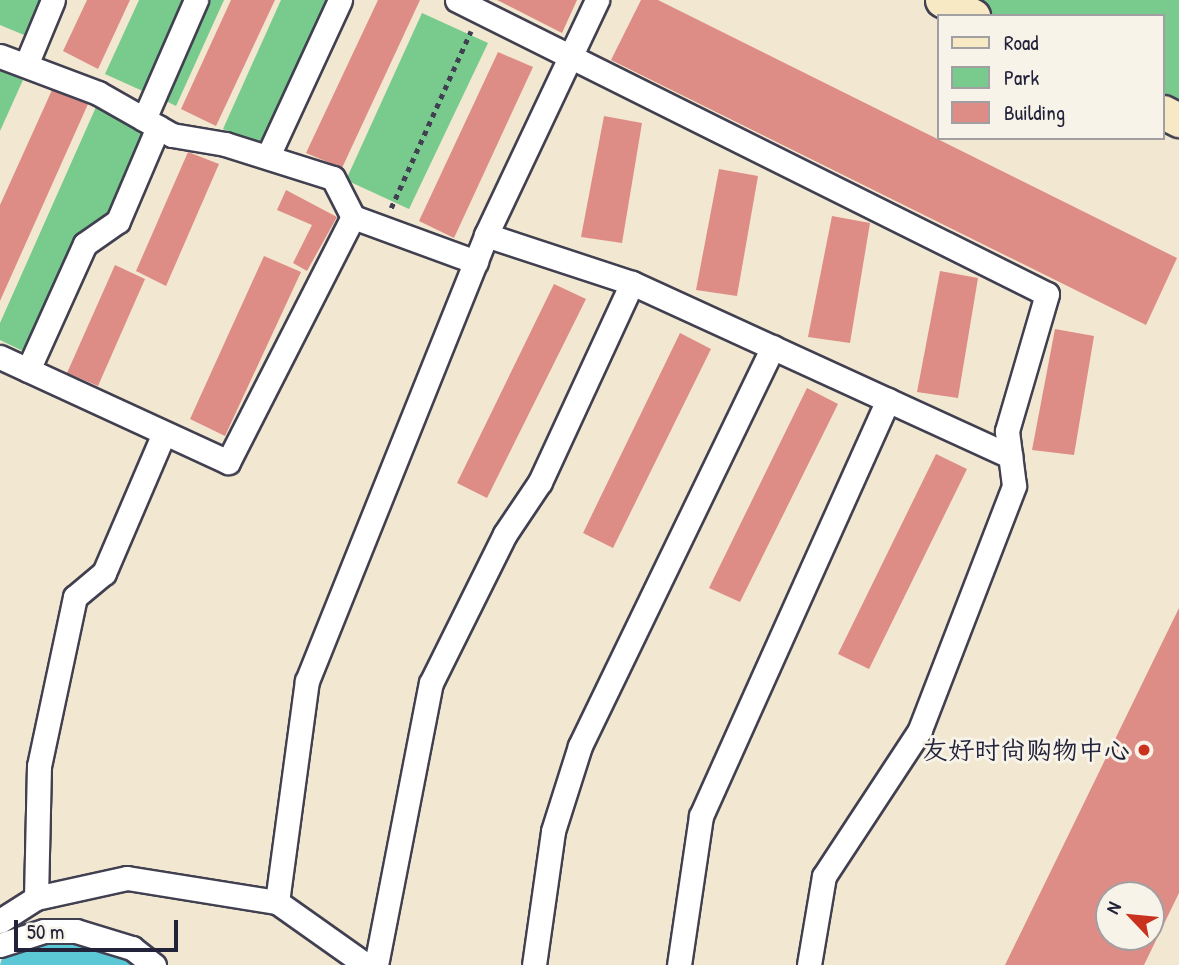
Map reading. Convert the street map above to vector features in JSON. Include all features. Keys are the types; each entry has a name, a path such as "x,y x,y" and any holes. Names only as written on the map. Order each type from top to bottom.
{"main road":[{"path":"942,0 969,14"}],"street":[{"path":"26,65 53,0"},
{"path":"28,370 85,244 118,221 196,0"},
{"path":"268,156 340,0"},
{"path":"457,0 1046,295 1007,431 1014,486 920,730 824,876 809,965"},
{"path":"277,902 307,681 486,235 597,0"},
{"path":"0,56 26,65 151,123 332,177 353,217 476,262"},
{"path":"0,357 228,462 353,217"},
{"path":"486,235 632,283 1010,456"},
{"path":"376,965 431,683 505,534 540,482 632,283"},
{"path":"534,965 553,831 580,746 773,347"},
{"path":"679,965 701,816 888,400"},
{"path":"36,898 39,766 75,597 104,573 164,433"},
{"path":"0,922 36,898 127,878 277,902 366,965"},
{"path":"0,945 44,931 76,931 132,948 154,965"}],"path":[{"path":"382,228 480,12"}],"green space":[{"path":"0,0 46,0 29,37 0,25"},
{"path":"139,0 187,0 147,93 105,74"},
{"path":"205,0 224,0 176,106 160,98"},
{"path":"281,0 330,0 263,146 223,129"},
{"path":"946,0 1179,0 1179,113 1165,107 1165,14 974,14"},
{"path":"422,13 488,43 409,209 346,180"},
{"path":"0,70 23,80 0,131"},
{"path":"96,107 147,130 111,212 81,232 27,353 0,340 0,323"}],"water":[{"path":"53,942 101,949 135,965 0,965 3,955"}],"building":[{"path":"87,0 130,0 98,69 63,51"},
{"path":"231,0 275,0 216,126 181,109"},
{"path":"378,0 420,0 342,168 306,153"},
{"path":"497,0 577,0 562,33"},
{"path":"641,0 658,0 1177,258 1146,325 611,60"},
{"path":"498,52 533,67 454,238 419,221"},
{"path":"52,90 88,104 0,301 0,205"},
{"path":"604,116 642,123 622,243 581,237"},
{"path":"188,152 219,164 166,286 136,271"},
{"path":"719,169 758,176 737,296 696,290"},
{"path":"286,190 337,217 307,271 293,263 312,225 277,210"},
{"path":"832,216 870,223 850,343 808,337"},
{"path":"264,256 301,272 225,436 190,419"},
{"path":"115,265 145,279 98,386 67,373"},
{"path":"940,271 978,278 958,398 917,392"},
{"path":"554,284 586,299 487,498 457,483"},
{"path":"1055,329 1094,336 1074,455 1032,450"},
{"path":"680,333 711,349 613,548 583,533"},
{"path":"807,388 838,404 740,602 709,588"},
{"path":"936,454 967,469 869,669 838,654"},
{"name":"友好时尚购物中心","path":"1179,608 1179,893 1165,922 1165,881 1095,881 1095,951 1151,951 1144,965 1005,965"}],"place":[{"name":"友好时尚购物中心","path":"1144,750"}]}
